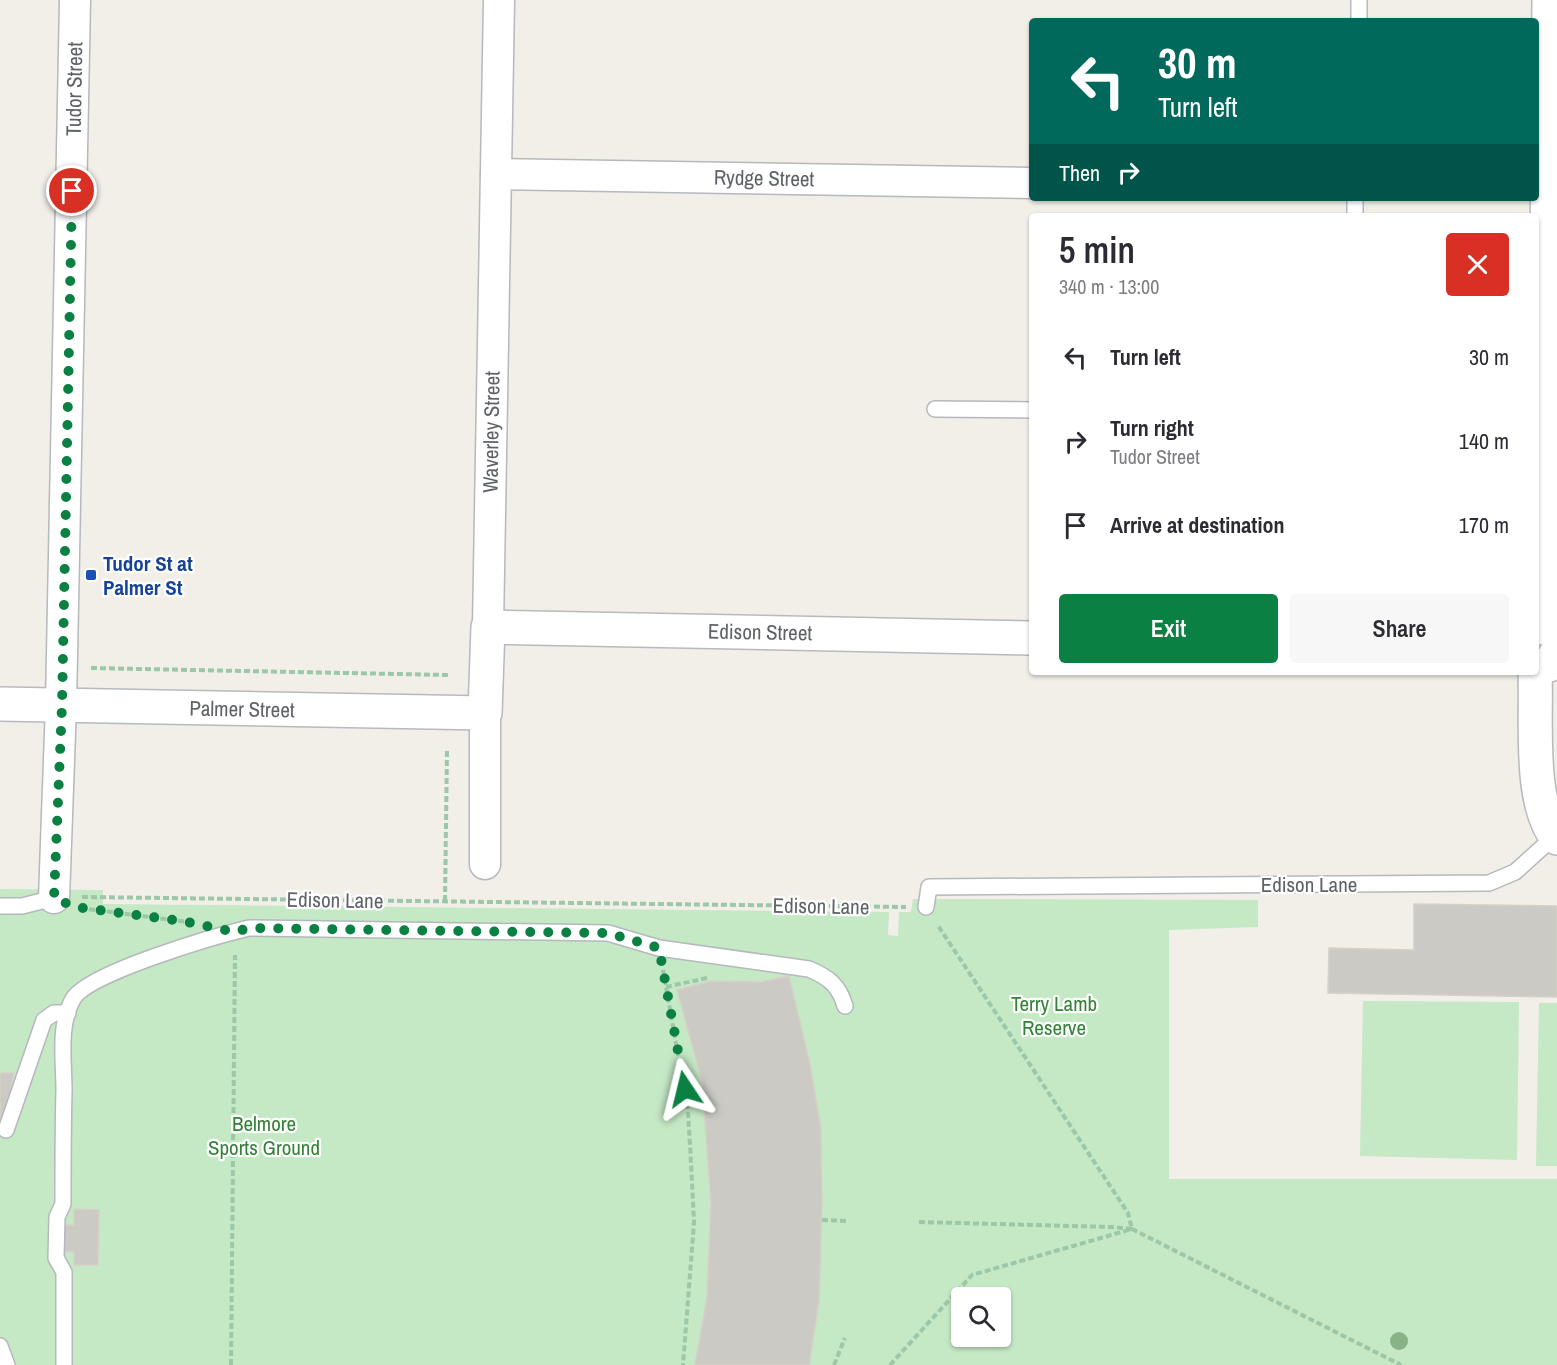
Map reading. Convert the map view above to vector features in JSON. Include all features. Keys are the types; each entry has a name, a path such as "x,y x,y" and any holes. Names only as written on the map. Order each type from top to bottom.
{"street":[{"name":"Tudor Street","path":"54,898 62,705 75,0"},
{"name":"Waverley Street","path":"484,864 499,0"},
{"path":"1539,669 1549,664 1541,188 1549,0"},
{"name":"Rydge Street","path":"496,174 1029,183"},
{"name":"Edison Street","path":"488,627 1029,638"},
{"path":"1536,675 1539,795 1547,823 1556,837"},
{"name":"Palmer Street","path":"0,704 485,713"}],"lane":[{"path":"1359,0 1359,18"},
{"path":"935,409 1029,410"},
{"name":"Edison Lane","path":"926,907 929,887 1489,883 1515,872 1556,837"},
{"path":"0,906 22,906 54,898"},
{"path":"64,1365 64,1272 56,1258 57,1217 63,1204 64,1034 73,999 81,988 113,973 249,928 608,933 659,948 809,969 827,976 841,991 845,1005"},
{"path":"6,1130 44,1020 54,1013 68,1013"},
{"path":"0,1346 7,1365"}],"path":[{"name":"Palmer Street","path":"90,668 448,675"},
{"path":"445,901 447,749"},
{"name":"Edison Lane","path":"54,898 926,907"},
{"path":"54,898 75,907 191,922"},
{"path":"926,907 1128,1213 1132,1229"},
{"path":"231,1365 235,932"},
{"path":"659,948 688,1111 693,1210 688,1318 683,1365"},
{"path":"666,987 711,977"},
{"path":"822,1220 849,1221"},
{"path":"919,1222 1132,1229 1401,1365"},
{"path":"890,1365 972,1275 1132,1229"},
{"path":"834,1365 845,1338"}],"green space":[{"name":"Belmore Sports Ground","path":"0,889 103,890 103,904 889,912 888,935 898,936 899,912 911,912 913,899 1258,900 1258,927 1169,930 1169,1179 1557,1179 1557,1365 0,1365"},
{"path":"1363,1001 1519,1002 1517,1160 1360,1156"},
{"path":"1539,1003 1557,1003 1557,1166 1536,1166"}],"building":[{"path":"1414,904 1557,906 1557,997 1328,993 1329,948 1414,950"},
{"path":"789,976 810,1064 821,1129 822,1205 819,1301 809,1365 695,1365 707,1297 711,1203 702,1081 677,990 711,981 761,982"},
{"path":"0,1073 14,1073 3,1124 0,1124"},
{"path":"74,1209 99,1210 98,1265 74,1265 74,1252 62,1251 63,1225 74,1225"}],"place":[{"name":"Tudor St at Palmer St","path":"91,575"}],"route":[{"path":"72,191 62,705 54,898 75,907 208,925 235,932 249,928 608,933 623,937 659,948 685,1089"}],"park label":[{"name":"Terry Lamb Reserve","path":"1054,1015"}]}
